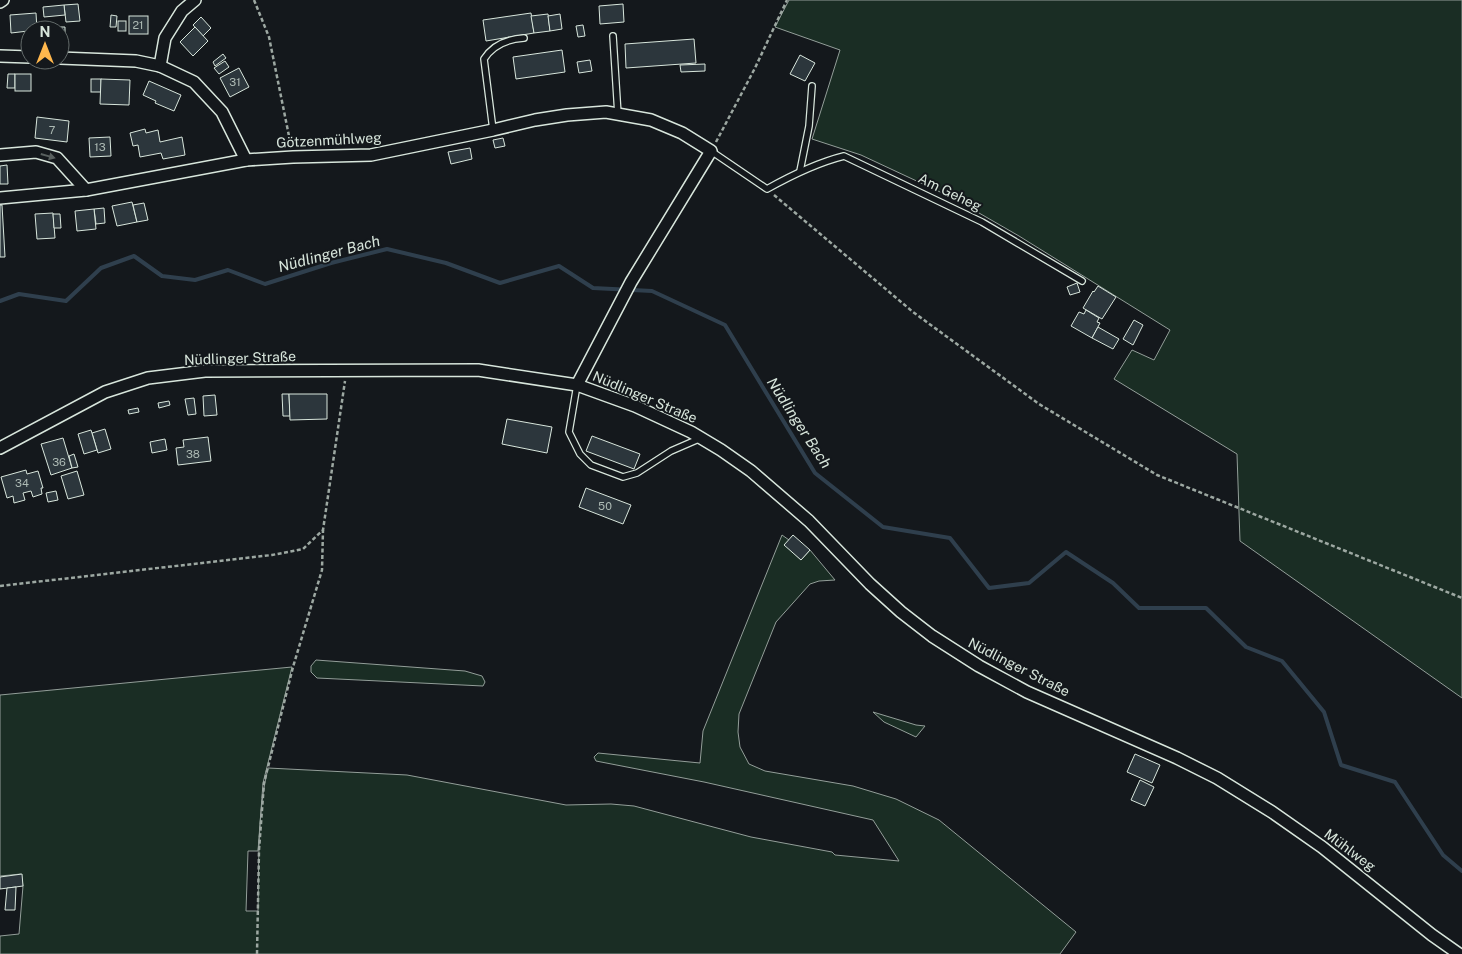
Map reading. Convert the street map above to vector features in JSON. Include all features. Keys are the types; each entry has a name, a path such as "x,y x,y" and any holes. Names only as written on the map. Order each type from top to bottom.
{"street":[{"path":"160,66 164,38 182,11 195,0"},
{"path":"0,56 20,57"},
{"path":"70,58 136,61 160,66 194,82 222,112 246,160"},
{"name":"Götzenmühlweg","path":"0,198 86,190 246,160 371,155 535,120 606,112 651,120 682,133 711,151"},
{"path":"577,385 631,282 711,151"},
{"path":"0,155 36,152 57,158 86,190"},
{"name":"Nüdlinger Straße","path":"0,448 105,392 148,378 204,371 478,370 577,385 635,406 701,438 751,471 809,521 870,584 901,612 932,636 979,666 1027,692 1177,758 1216,778"},
{"name":"Mühlweg","path":"1216,778 1272,812 1322,847 1432,935 1459,954"}],"lane":[{"path":"613,36 618,114"},
{"path":"494,130 484,59 490,49 512,39 524,38"},
{"path":"800,171 809,126 812,86"},
{"path":"711,151 767,189"},
{"name":"Am Geheg","path":"767,189 800,171 844,156 982,222 1082,281"},
{"path":"577,385 569,432 580,454 591,465 623,477 638,473 671,451 701,438"}],"path":[{"path":"254,0 269,38 293,157"},
{"path":"711,151 755,68 787,0"},
{"path":"767,189 913,312 1039,404 1157,475 1462,598"},
{"path":"257,954 258,850 264,783 293,667 322,570 323,530 346,371"},
{"path":"0,586 272,555 303,549 323,530"}],"green space":[{"path":"789,0 1462,0 1462,698 1240,541 1237,454 1114,379 1132,350 1154,360 1170,330 1019,236 953,198 861,155 812,139 840,50 775,27"},
{"path":"782,535 789,540 785,545 801,560 810,550 835,580 819,581 810,584 776,622 739,714 738,732 740,747 749,764 765,771 853,786 896,799 939,820 1076,932 1060,954 0,954 0,936 19,934 23,886 21,874 0,876 0,695 292,667 263,783 261,815 268,768 407,775 566,805 611,804 634,806 751,837 832,852 835,855 899,861 873,820 704,782 596,761 594,757 598,753 700,763 703,731","holes":["260,825 258,911 246,911 248,851 258,851"]},
{"path":"316,660 465,671 482,676 485,682 483,686 317,678 311,672 311,666"},
{"path":"873,712 925,726 916,737 884,722"}],"building":[{"path":"78,4 80,21 66,20 64,5"},
{"path":"623,4 624,22 600,24 599,6"},
{"path":"64,5 65,15 44,17 43,7"},
{"path":"36,13 36,20 20,20 20,32 11,33 10,15"},
{"path":"531,13 534,33 486,41 483,20"},
{"path":"548,14 550,31 534,33 531,16"},
{"path":"560,14 562,29 550,31 548,16"},
{"path":"111,15 117,16 116,27 110,27"},
{"path":"129,16 148,16 148,34 129,34"},
{"path":"201,17 211,28 203,36 193,25"},
{"path":"118,21 126,21 126,31 118,31"},
{"path":"583,25 585,36 578,37 576,26"},
{"path":"195,27 208,41 193,56 180,42"},
{"path":"694,39 696,63 626,68 625,44"},
{"path":"562,50 565,72 516,79 513,57"},
{"path":"223,54 226,58 215,66 213,62"},
{"path":"800,55 815,63 805,81 790,74"},
{"path":"590,60 592,71 579,73 577,62"},
{"path":"225,61 229,67 219,74 214,68"},
{"path":"705,64 705,71 681,72 680,65"},
{"path":"239,68 249,87 230,97 220,78"},
{"path":"8,74 15,74 15,88 7,88"},
{"path":"15,74 31,74 31,91 15,91"},
{"path":"91,79 101,79 101,92 91,92"},
{"path":"101,79 130,80 129,105 100,104"},
{"path":"149,81 181,95 174,111 155,103 156,101 143,95"},
{"path":"37,117 69,121 67,142 35,138"},
{"path":"145,129 146,133 158,130 160,142 182,137 185,155 163,159 161,153 140,157 138,145 133,146 130,133"},
{"path":"110,137 111,156 90,157 89,138"},
{"path":"503,138 505,146 495,148 493,140"},
{"path":"470,148 472,159 451,164 448,152"},
{"path":"7,165 8,184 0,184 0,166"},
{"path":"132,202 137,222 117,226 112,206"},
{"path":"144,203 148,220 137,222 133,205"},
{"path":"0,205 2,205 5,257 0,257"},
{"path":"104,208 105,223 96,224 94,209"},
{"path":"94,209 96,229 77,231 75,211"},
{"path":"53,213 55,238 37,239 35,214"},
{"path":"53,214 60,214 61,228 54,228"},
{"path":"1077,283 1080,292 1070,295 1067,287"},
{"path":"1098,286 1116,297 1102,319 1083,308"},
{"path":"1086,310 1099,318 1097,322 1100,323 1092,338 1071,326 1079,312 1084,314"},
{"path":"1134,320 1143,325 1133,345 1123,339"},
{"path":"1098,327 1119,339 1113,349 1092,338"},
{"path":"282,394 289,394 290,416 283,416"},
{"path":"289,394 327,394 327,419 290,420"},
{"path":"215,395 217,415 204,416 203,396"},
{"path":"194,398 196,414 188,415 185,399"},
{"path":"169,401 170,405 159,408 158,403"},
{"path":"138,408 139,412 129,414 128,410"},
{"path":"507,419 552,427 547,453 502,444"},
{"path":"105,429 111,449 98,453 92,433"},
{"path":"91,430 97,450 84,454 78,434"},
{"path":"592,436 640,454 634,469 586,451"},
{"path":"208,437 211,461 178,465 176,448 184,447 183,440"},
{"path":"63,438 72,468 51,475 41,444"},
{"path":"165,439 167,450 152,453 150,442"},
{"path":"74,454 78,467 72,468 69,456"},
{"path":"26,470 27,474 38,471 43,488 41,488 42,494 33,497 31,491 23,493 25,500 14,503 13,496 7,498 1,477"},
{"path":"77,471 84,495 68,499 61,476"},
{"path":"586,488 631,505 623,524 579,507"},
{"path":"56,491 58,500 48,502 46,493"},
{"path":"793,535 810,550 801,560 784,545"},
{"path":"1135,754 1160,765 1152,783 1127,772"},
{"path":"1140,780 1154,787 1145,806 1131,800"},
{"path":"22,874 23,886 0,889 0,877"},
{"path":"16,887 15,910 5,910 7,888"}],"waterway":[{"name":"Nüdlinger Bach","path":"0,301 19,294 66,301 101,268 134,256 162,276 195,280 228,270 265,284 331,263 387,249 446,263 500,283 559,266 593,288 652,291 725,325 815,473 883,527 950,538 989,588 1029,583 1066,552 1113,583 1139,608 1206,608 1246,647 1282,661 1324,712 1341,765 1395,782 1443,855 1462,871"}]}
